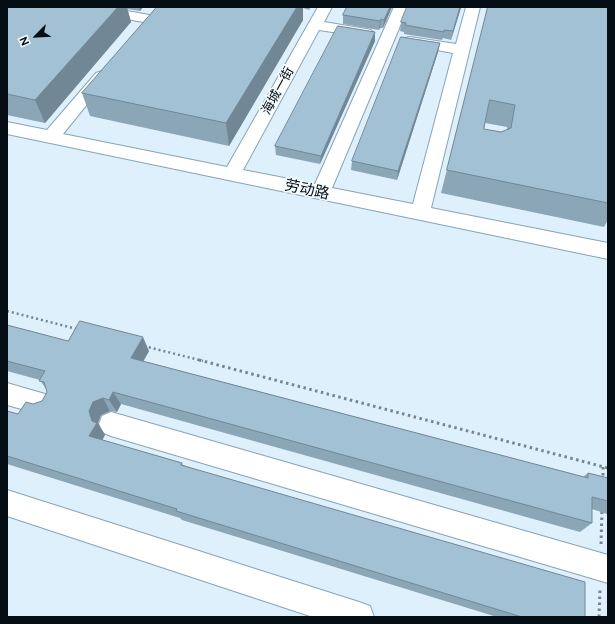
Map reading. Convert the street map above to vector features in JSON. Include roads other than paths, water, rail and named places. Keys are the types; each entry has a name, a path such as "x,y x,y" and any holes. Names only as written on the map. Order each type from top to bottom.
{"street":[{"path":"81,7 144,25 159,7"},
{"path":"321,192 401,7"},
{"path":"420,213 473,7"},
{"path":"316,16 388,37 462,50"},
{"name":"海城一街","path":"232,174 316,16"},
{"path":"51,137 110,66"},
{"name":"劳动路","path":"7,128 608,251"},
{"path":"7,394 43,404"},
{"path":"111,424 604,568"},
{"path":"7,503 359,617"}]}
